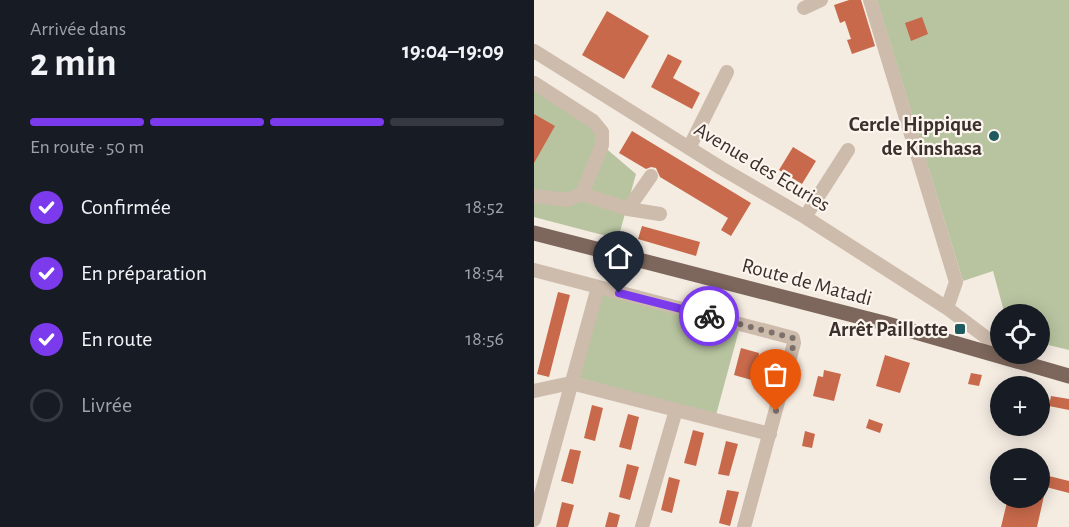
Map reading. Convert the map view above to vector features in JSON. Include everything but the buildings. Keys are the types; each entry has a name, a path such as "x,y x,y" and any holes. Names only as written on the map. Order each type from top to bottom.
{"main road":[{"name":"Route de Matadi","path":"534,233 990,353"},
{"name":"Route de Matadi","path":"1031,364 1069,376"}],"street":[{"path":"804,8 821,0"},
{"path":"870,0 956,282 947,308"},
{"name":"Avenue des Ecuries","path":"534,51 805,217 947,308 990,340"},
{"path":"689,148 727,72"},
{"path":"534,83 593,121 602,132 602,145 582,194"},
{"path":"805,217 848,150"},
{"path":"628,209 651,176"},
{"path":"534,196 567,200 582,194 628,209 660,214"},
{"path":"534,270 793,338 794,343 744,527"},
{"path":"534,520 598,287"},
{"path":"954,344 966,322"},
{"path":"534,391 571,383 770,434"},
{"path":"642,527 675,410"}],"green space":[{"name":"Cercle Hippique de Kinshasa","path":"877,0 1069,0 1069,350 1050,345 1050,304 1002,304 993,271 963,281"},
{"path":"534,83 593,121 602,145 636,174 618,239 534,217"},
{"path":"602,293 739,330 716,415 579,378"}],"way so far":[{"path":"709,316 794,339 776,411"}],"place":[{"name":"Cercle Hippique de Kinshasa","path":"994,136"},
{"name":"Arrêt Paillotte","path":"960,329"}],"route":[{"path":"619,293 709,316"}]}
